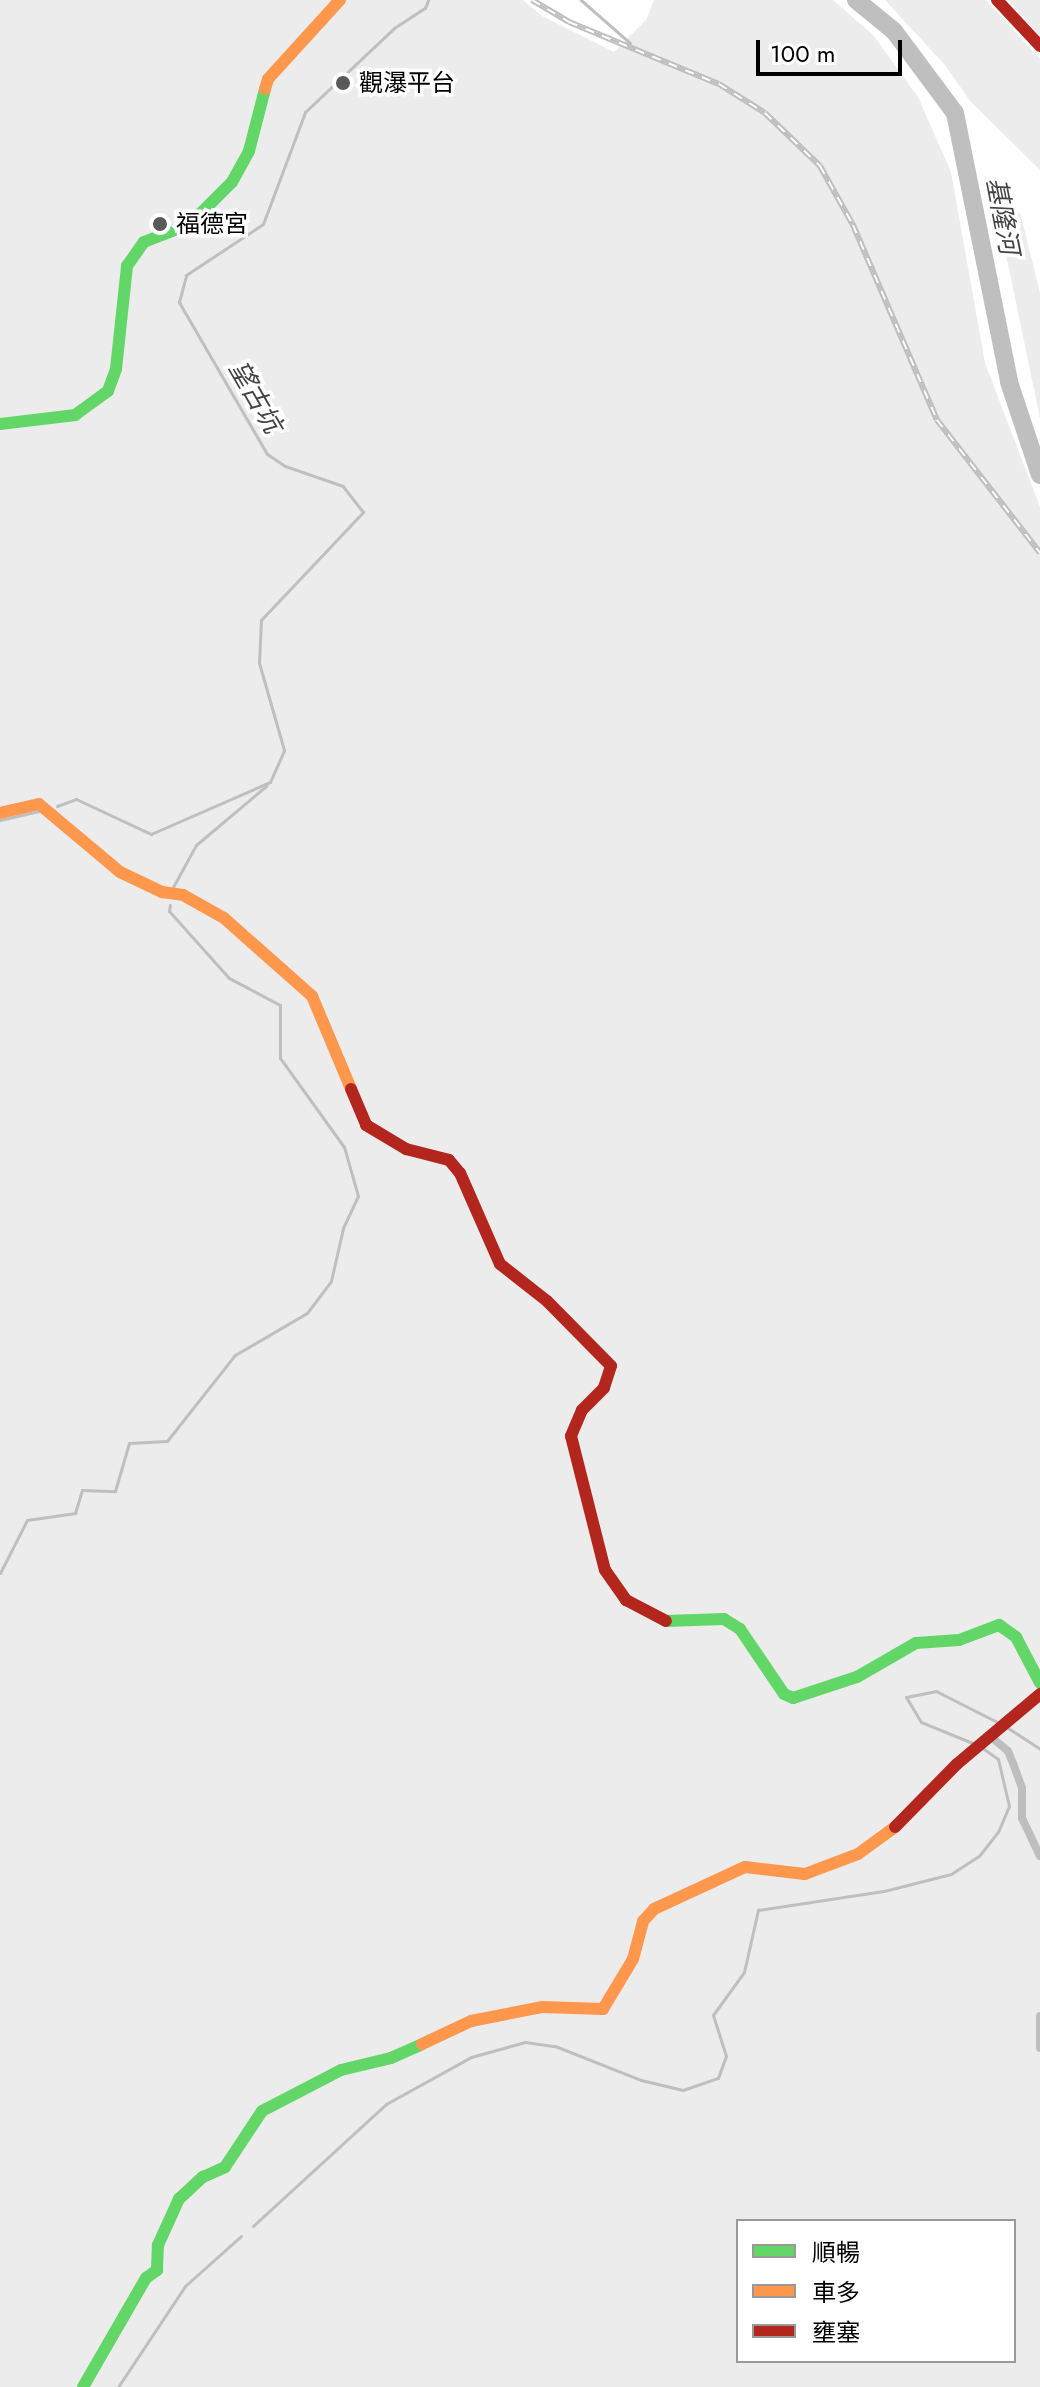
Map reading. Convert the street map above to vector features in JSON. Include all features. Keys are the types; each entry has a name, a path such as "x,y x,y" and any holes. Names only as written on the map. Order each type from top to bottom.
{"street":[{"path":"0,424 75,415 108,391 116,369 127,266 144,242 190,224 232,182 249,151 268,79 340,0"},
{"path":"997,0 1040,46"},
{"path":"0,813 39,804 120,872 162,892 183,895 224,918 301,983 326,1023 351,1099 366,1125 406,1149 449,1160 500,1264 608,1360 611,1374 604,1388 582,1410 571,1436 605,1570 626,1600 666,1621 724,1619 740,1629 784,1694 793,1698 857,1677 916,1643 959,1640 999,1625 1016,1637 1040,1683"},
{"path":"83,2387 146,2278 157,2270 158,2245 179,2199 203,2177 225,2167 262,2111 341,2070 391,2058 471,2021 542,2007 603,2009 633,1959 643,1921 654,1909 726,1872 745,1867 780,1875 805,1874 840,1864 880,1842 973,1751 1040,1694"},
{"path":"990,1736 1008,1751 1022,1788 1022,1818 1040,1856"},
{"path":"1040,2016 1040,2048"}],"shaded area":[{"path":"0,0 523,0 542,16 614,52 646,20 654,0 833,0 874,36 918,97 951,172 985,363 1040,507 1040,2387 0,2387"},
{"path":"885,0 986,0 1040,59 1040,170 971,102 944,64"},
{"path":"1008,0 1040,0 1040,36"},
{"path":"999,201 1011,201 1021,216 1040,293 1040,418 999,221"}],"waterway":[{"name":"望古坑","path":"57,806 76,799 151,834 270,782 284,750 259,663 261,620 363,512 343,486 285,466 267,454 179,302 186,275 263,224 305,112 394,28 425,8 428,0"},
{"path":"581,0 630,43"},
{"name":"基隆河","path":"856,0 894,31 955,113 1009,382 1040,475"},
{"path":"173,887 196,845 266,786"},
{"name":"望古坑","path":"0,820 39,811"},
{"path":"0,1573 27,1520 75,1513 82,1490 115,1491 129,1443 167,1441 235,1355 307,1313 331,1281 343,1228 358,1196 344,1147 280,1058 280,1005 229,978 169,911 170,905"},
{"path":"975,1744 921,1722 906,1697 936,1691 1001,1724"},
{"path":"1008,1728 1040,1749"},
{"path":"253,2226 386,2104 471,2057 525,2042 555,2046 641,2080 683,2090 718,2078 726,2056 713,2015 744,1972 758,1910 884,1891 951,1874 979,1856 998,1832 1009,1806 998,1759 982,1748"},
{"path":"118,2387 185,2286 241,2236"}],"railway":[{"path":"532,0 569,22 719,84 765,113 820,166 853,225 937,420 1040,553"}],"traffic: fast":[{"path":"0,424 75,415 108,391 116,369 127,266 144,242 190,224 232,182 249,151 265,89"},
{"path":"666,1621 724,1619 740,1629 784,1694 793,1698 857,1677 916,1643 959,1640 999,1625 1016,1637 1040,1683"},
{"path":"83,2387 146,2278 157,2270 158,2245 179,2199 203,2177 225,2167 262,2111 341,2070 391,2058 422,2044"}],"traffic: slow":[{"path":"265,89 268,79 340,0"},
{"path":"0,813 39,804 120,872 162,892 183,895 224,918 312,996 351,1089"},
{"path":"422,2044 471,2021 542,2007 603,2009 633,1959 643,1921 654,1909 745,1867 805,1874 858,1854 895,1827"}],"traffic: jam":[{"path":"997,0 1040,46"},
{"path":"351,1089 366,1125 406,1149 449,1160 460,1173 500,1264 547,1301 611,1366 604,1388 582,1410 571,1436 605,1570 626,1600 666,1621"},
{"path":"895,1827 957,1764 1040,1694"}],"place":[{"name":"觀瀑平台","path":"343,83"},
{"name":"福德宮","path":"160,224"}]}
